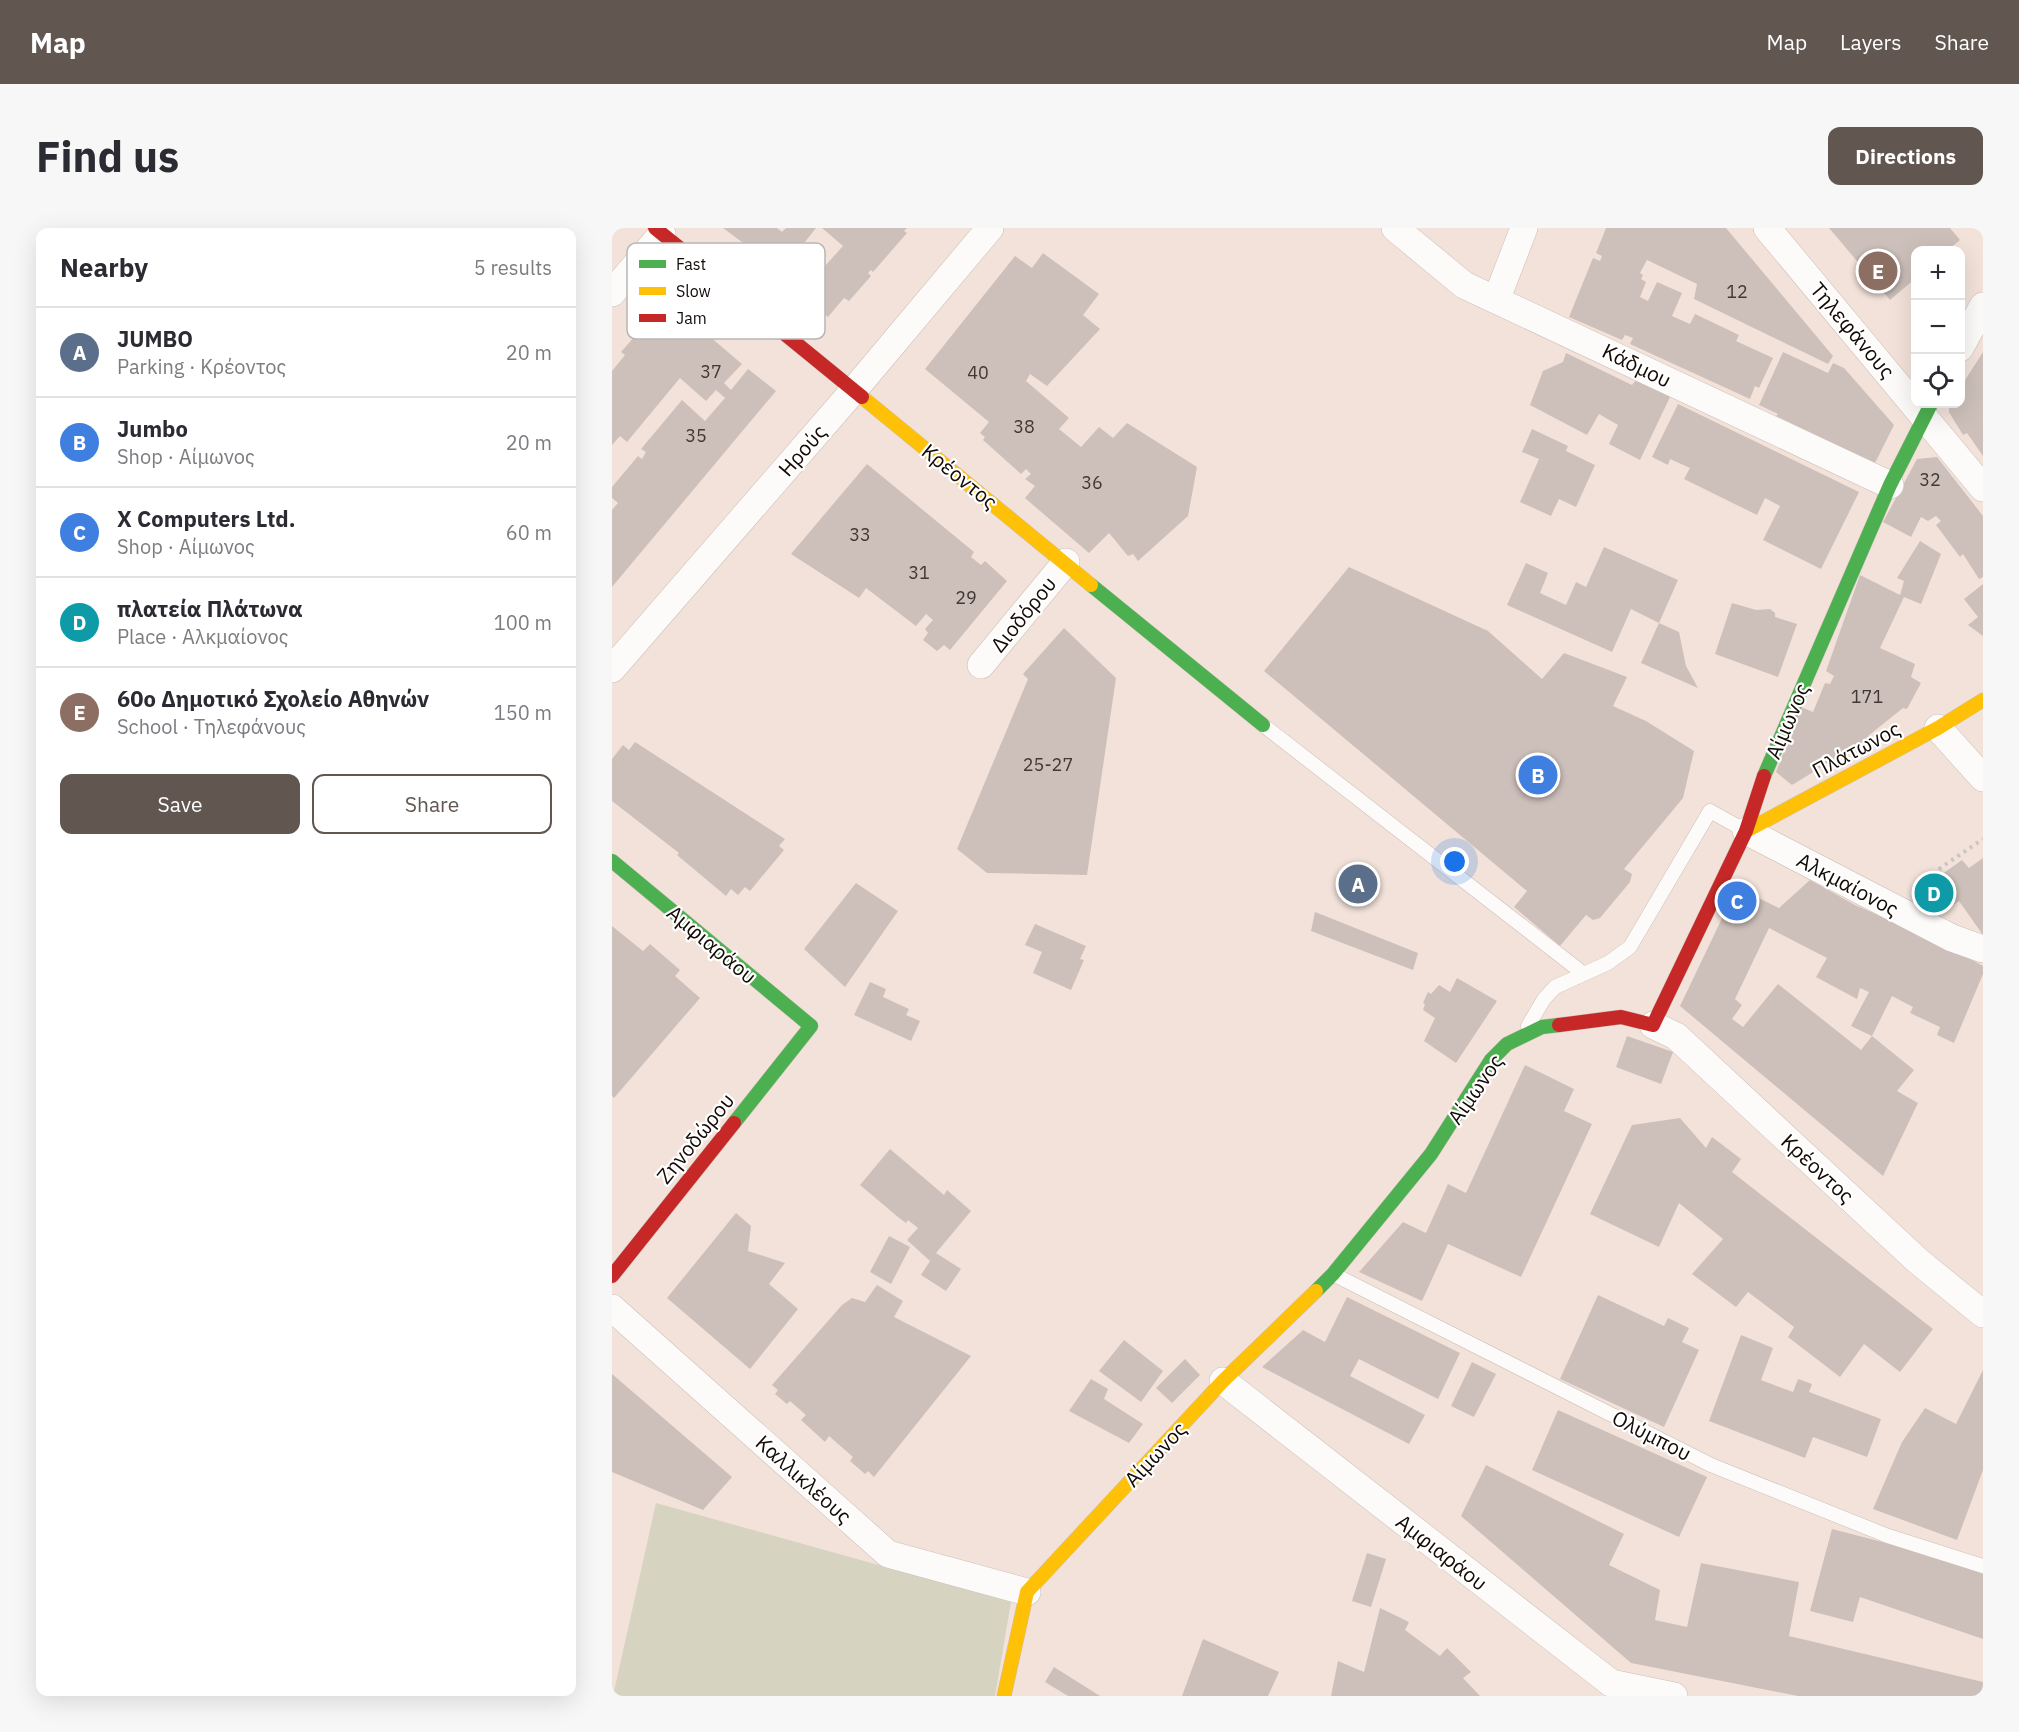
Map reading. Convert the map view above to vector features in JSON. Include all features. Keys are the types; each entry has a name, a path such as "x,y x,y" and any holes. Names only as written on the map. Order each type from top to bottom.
{"street":[{"name":"Ηρούς","path":"612,669 854,390 990,228"},
{"name":"Κάδμου","path":"1395,228 1464,285 1497,298 1868,477 1890,485"},
{"path":"1497,298 1524,228"},
{"name":"Τηλεφάνους","path":"1767,228 1928,409 1983,488"},
{"name":"Κρέοντος","path":"659,231 674,243"},
{"path":"650,243 659,231"},
{"path":"612,293 627,273"},
{"path":"1965,339 1983,306"},
{"name":"Κρέοντος","path":"791,339 1263,725"},
{"name":"Αίμωνος","path":"1027,1592 1223,1381 1333,1274 1431,1154 1491,1060 1507,1044 1542,1027 1622,1017 1653,1025 1746,831 1772,754 1890,485 1928,409"},
{"name":"Διοδόρου","path":"981,665 1066,562"},
{"name":"Πλάτωνος","path":"1746,831 1938,728 1983,700"},
{"path":"1938,728 1983,778"},
{"name":"Αλκμαίονος","path":"1746,831 1952,938 1983,949"},
{"name":"Αμφιαράου","path":"612,861 811,1026"},
{"name":"Κρέοντος","path":"1653,1025 1677,1036 1918,1261 1983,1314"},
{"name":"Ζηνοδώρου","path":"612,1276 811,1026"},
{"name":"Καλλικλέους","path":"612,1308 888,1554 1027,1592"},
{"name":"Αμφιαράου","path":"1223,1381 1611,1683 1674,1696"},
{"path":"1004,1696 1027,1592"}],"lane":[{"path":"1263,725 1584,974"},
{"path":"1524,1034 1544,999 1555,987 1619,956 1630,947 1710,812 1746,831"},
{"name":"Ολύμπου","path":"1333,1274 1711,1465 1888,1536 1983,1566"}],"path":[{"path":"1886,905 1983,839"}],"shaded area":[{"path":"656,1503 1011,1602 995,1696 613,1696"}],"building":[{"path":"723,228 777,228 782,232 786,228 816,228 804,243 743,243"},
{"path":"822,228 907,228 904,231 907,233 873,272 871,270 868,273 871,276 849,301 844,298 828,317 825,314 825,266 843,246"},
{"path":"1606,228 1726,228 1833,356 1828,364 1694,299 1697,284 1647,260 1640,273 1643,275 1641,279 1646,282 1640,297 1648,301 1657,282 1682,293 1672,316 1690,324 1695,314 1739,335 1736,341 1773,358 1759,388 1755,386 1750,399 1630,344 1633,338 1625,335 1622,340 1569,317 1593,258 1600,261 1602,256 1596,253"},
{"path":"1829,228 1950,228 1960,240 1953,246 1911,246 1911,282 1890,300"},
{"path":"1043,253 1099,294 1083,315 1100,329 1047,386 1030,374 1026,381 1069,418 1059,429 1081,447 1099,427 1113,438 1127,423 1197,467 1188,516 1138,561 1133,554 1128,556 1109,533 1089,553 1025,498 1035,486 1025,479 1031,474 1026,469 1021,474 983,440 985,437 980,433 989,422 925,369 1015,256 1032,268"},
{"path":"632,339 713,339 742,364 724,383 731,390 748,369 776,391 612,587 612,510 618,503 612,498 612,487 638,456 642,459 646,452 641,449 682,400 705,421 725,398 716,390 706,401 680,378 627,442 620,436 612,445 612,371 625,355 621,352"},
{"path":"1783,352 1828,373 1833,363 1844,368 1894,425 1875,463 1776,416 1778,414 1759,405"},
{"path":"1983,352 1983,456 1967,433 1963,435 1949,412 1949,408 1965,408 1965,380"},
{"path":"1566,353 1632,385 1637,379 1670,397 1640,460 1609,444 1618,425 1599,414 1587,435 1530,405 1543,371 1563,362"},
{"path":"1678,404 1859,492 1821,569 1763,540 1780,506 1765,498 1757,515 1684,479 1690,468 1670,459 1668,465 1652,457"},
{"path":"1532,429 1568,446 1566,451 1595,465 1576,507 1559,499 1551,516 1520,502 1539,459 1522,452"},
{"path":"1937,457 1983,516 1983,577 1979,579 1963,554 1960,557 1936,525 1941,521 1936,516 1928,521 1921,517 1911,537 1883,522 1917,459"},
{"path":"867,464 974,552 971,557 981,565 985,561 1007,581 950,650 944,645 937,651 923,640 928,633 925,629 933,620 926,614 916,626 866,588 859,598 791,554"},
{"path":"1920,541 1941,554 1921,604 1904,597 1880,648 1915,664 1911,677 1921,683 1907,709 1903,708 1868,736 1871,737 1792,785 1776,772 1801,707 1813,712 1825,683 1830,684 1834,676 1826,671 1860,575 1900,595 1904,581 1897,578"},
{"path":"1604,547 1678,580 1659,623 1631,609 1612,652 1507,605 1526,563 1548,573 1540,593 1566,605 1576,582 1586,587"},
{"path":"1349,567 1488,631 1542,679 1564,653 1627,677 1613,706 1646,721 1694,751 1683,798 1624,869 1632,874 1630,882 1600,918 1593,920 1586,915 1560,946 1514,907 1527,891 1264,671"},
{"path":"1983,584 1983,636 1968,625 1978,617 1964,599"},
{"path":"1732,603 1756,610 1770,609 1775,613 1775,617 1797,624 1778,677 1715,654"},
{"path":"1659,623 1679,632 1686,666 1698,688 1641,663"},
{"path":"1064,628 1116,678 1087,875 987,873 957,849 1028,679 1023,674"},
{"path":"635,742 785,839 779,846 784,850 750,891 745,887 738,895 731,889 726,896 677,855 679,853 612,801 612,759 623,745 629,750"},
{"path":"1983,858 1983,935 1959,901 1949,908 1931,882 1962,860 1969,868"},
{"path":"1810,880 1855,905 1943,944 1983,966 1983,974 1954,1043 1937,1035 1940,1027 1910,1013 1913,1007 1892,996 1872,1036 1914,1070 1897,1091 1918,1103 1883,1176 1680,1006 1725,912 1732,916 1746,892 1779,908","holes":["1769,928 1827,958 1816,977 1857,999 1860,988 1869,992 1851,1026 1872,1036 1861,1050 1778,984 1743,1027 1732,1019 1742,1005 1735,999"]},
{"path":"856,883 898,911 845,987 804,949"},
{"path":"1315,912 1418,953 1413,970 1311,931"},
{"path":"1035,924 1086,946 1080,959 1084,960 1071,990 1033,973 1042,952 1025,945"},
{"path":"612,926 643,951 650,944 680,970 675,976 700,998 614,1098 612,1096"},
{"path":"1457,978 1497,1001 1456,1063 1424,1041 1435,1018 1423,1010 1425,1004 1423,1003 1428,992 1431,994 1439,985 1450,992"},
{"path":"870,982 886,989 883,997 909,1009 906,1015 920,1021 911,1041 854,1015"},
{"path":"1627,1036 1673,1052 1661,1084 1616,1067"},
{"path":"1525,1065 1574,1089 1564,1111 1592,1124 1521,1277 1448,1244 1422,1301 1359,1272 1403,1222 1426,1233 1448,1184 1466,1193"},
{"path":"1680,1118 1706,1148 1712,1137 1741,1159 1732,1172 1933,1329 1900,1372 1864,1344 1840,1377 1788,1337 1794,1327 1748,1292 1736,1307 1692,1274 1723,1239 1679,1203 1659,1247 1590,1214 1632,1125"},
{"path":"890,1149 944,1195 947,1190 971,1211 936,1253 961,1269 946,1291 921,1275 930,1261 907,1240 918,1228 908,1220 906,1223 860,1185"},
{"path":"736,1213 751,1226 748,1251 785,1263 769,1284 798,1309 750,1369 667,1298"},
{"path":"889,1236 910,1247 891,1284 870,1272"},
{"path":"877,1285 903,1301 894,1317 971,1356 874,1477 868,1471 865,1474 850,1461 853,1457 829,1436 825,1442 801,1420 806,1415 790,1401 787,1404 775,1394 778,1390 772,1385 842,1305 852,1298 865,1302"},
{"path":"1598,1295 1664,1326 1668,1318 1689,1328 1682,1342 1699,1350 1664,1427 1560,1379"},
{"path":"1347,1297 1460,1353 1438,1399 1359,1359 1350,1376 1425,1415 1409,1444 1262,1367 1303,1330 1325,1342"},
{"path":"1741,1335 1773,1348 1761,1380 1793,1392 1798,1379 1812,1384 1809,1392 1881,1419 1867,1457 1813,1437 1805,1458 1709,1421"},
{"path":"1124,1340 1163,1371 1141,1402 1099,1371"},
{"path":"1185,1359 1200,1375 1172,1403 1156,1388"},
{"path":"1472,1362 1496,1374 1474,1417 1451,1406"},
{"path":"1983,1370 1983,1470 1957,1540 1873,1509 1902,1442 1925,1408 1956,1424"},
{"path":"612,1374 732,1477 703,1510 612,1472"},
{"path":"1091,1379 1108,1389 1104,1399 1143,1424 1129,1443 1069,1411"},
{"path":"1558,1410 1707,1477 1679,1537 1532,1470"},
{"path":"1486,1465 1624,1534 1609,1565 1660,1590 1655,1620 1687,1627 1701,1563 1799,1582 1789,1636 1983,1682 1983,1696 1798,1696 1631,1663 1461,1516"},
{"path":"1832,1529 1929,1554 1983,1574 1983,1639 1860,1597 1853,1622 1810,1611"},
{"path":"1367,1553 1386,1559 1371,1607 1352,1601"},
{"path":"1380,1608 1409,1622 1405,1630 1440,1656 1447,1648 1471,1672 1463,1678 1480,1696 1331,1696 1338,1661 1364,1672"},
{"path":"1203,1639 1279,1672 1268,1696 1182,1696"},
{"path":"1054,1667 1100,1696 1068,1696 1045,1682"}],"traffic: fast":[{"path":"1764,776 1890,485 1929,408"},
{"path":"1091,585 1263,725"},
{"path":"612,861 811,1026 734,1123"},
{"path":"1316,1291 1333,1274 1431,1154 1491,1060 1507,1044 1542,1027 1559,1025"}],"traffic: slow":[{"path":"862,397 1091,585"},
{"path":"1746,831 1938,728 1983,700"},
{"path":"1004,1696 1027,1592 1223,1381 1316,1291"}],"traffic: jam":[{"path":"655,228 673,243"},
{"path":"791,339 862,397"},
{"path":"1559,1025 1621,1017 1653,1025 1746,831 1764,776"},
{"path":"612,1276 734,1123"}],"place":[{"name":"60ο Δημοτικό Σχολείο Αθηνών","path":"1878,271"},
{"name":"Jumbo","path":"1538,775"},
{"name":"JUMBO","path":"1358,884"},
{"name":"πλατεία Πλάτωνα","path":"1934,893"},
{"name":"X Computers Ltd.","path":"1737,901"}]}
